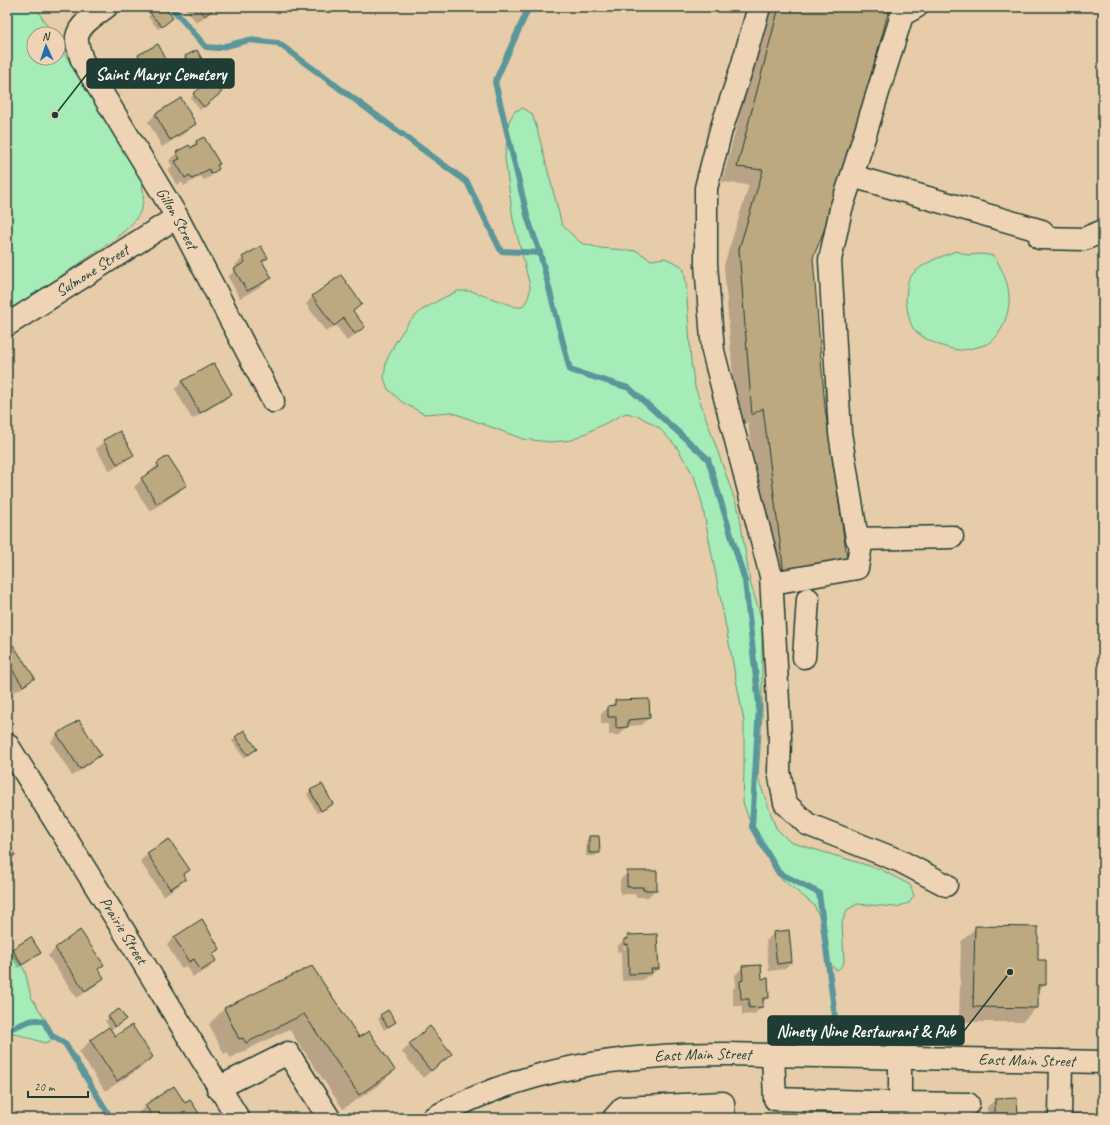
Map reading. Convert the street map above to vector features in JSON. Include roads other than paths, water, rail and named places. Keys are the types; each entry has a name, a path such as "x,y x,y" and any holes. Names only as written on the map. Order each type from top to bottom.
{"street":[{"name":"Gillon Street","path":"106,7 85,23 77,39 82,60 177,217 273,401"},
{"path":"760,7 721,130 706,188 706,264 713,351 772,576 780,738 779,771 785,803 807,824 900,861 946,885"},
{"path":"916,7 902,15 841,209 830,260 840,433 857,539 952,537"},
{"path":"852,176 1041,235 1084,239 1103,231"},
{"name":"Sulmone Street","path":"7,325 177,217"},
{"path":"772,583 857,568 862,539"},
{"path":"804,657 808,599"},
{"name":"Prairie Street","path":"7,744 130,941 218,1088 238,1118"},
{"path":"218,1088 288,1053 329,1118"},
{"name":"East Main Street","path":"433,1118 469,1100 510,1084 583,1064 622,1059 701,1054 1103,1062"},
{"path":"773,1055 775,1100 900,1111 968,1104"},
{"path":"900,1058 900,1111"},
{"path":"1060,1118 1061,1061"},
{"path":"614,1118 623,1108 723,1103 724,1118"}],"waterway":[{"path":"171,7 206,47 218,48 249,40 278,43 467,182 501,251 540,253 570,370 629,388 708,459 745,581 759,705 752,827 779,873 819,893 835,1017"},
{"path":"529,7 495,82 528,219 540,253"},
{"path":"7,1029 35,1020 44,1022 52,1036 66,1045 111,1118"}],"place":[{"name":"Saint Marys Cemetery","path":"55,115"},
{"name":"Ninety Nine Restaurant & Pub","path":"1010,972"}]}
